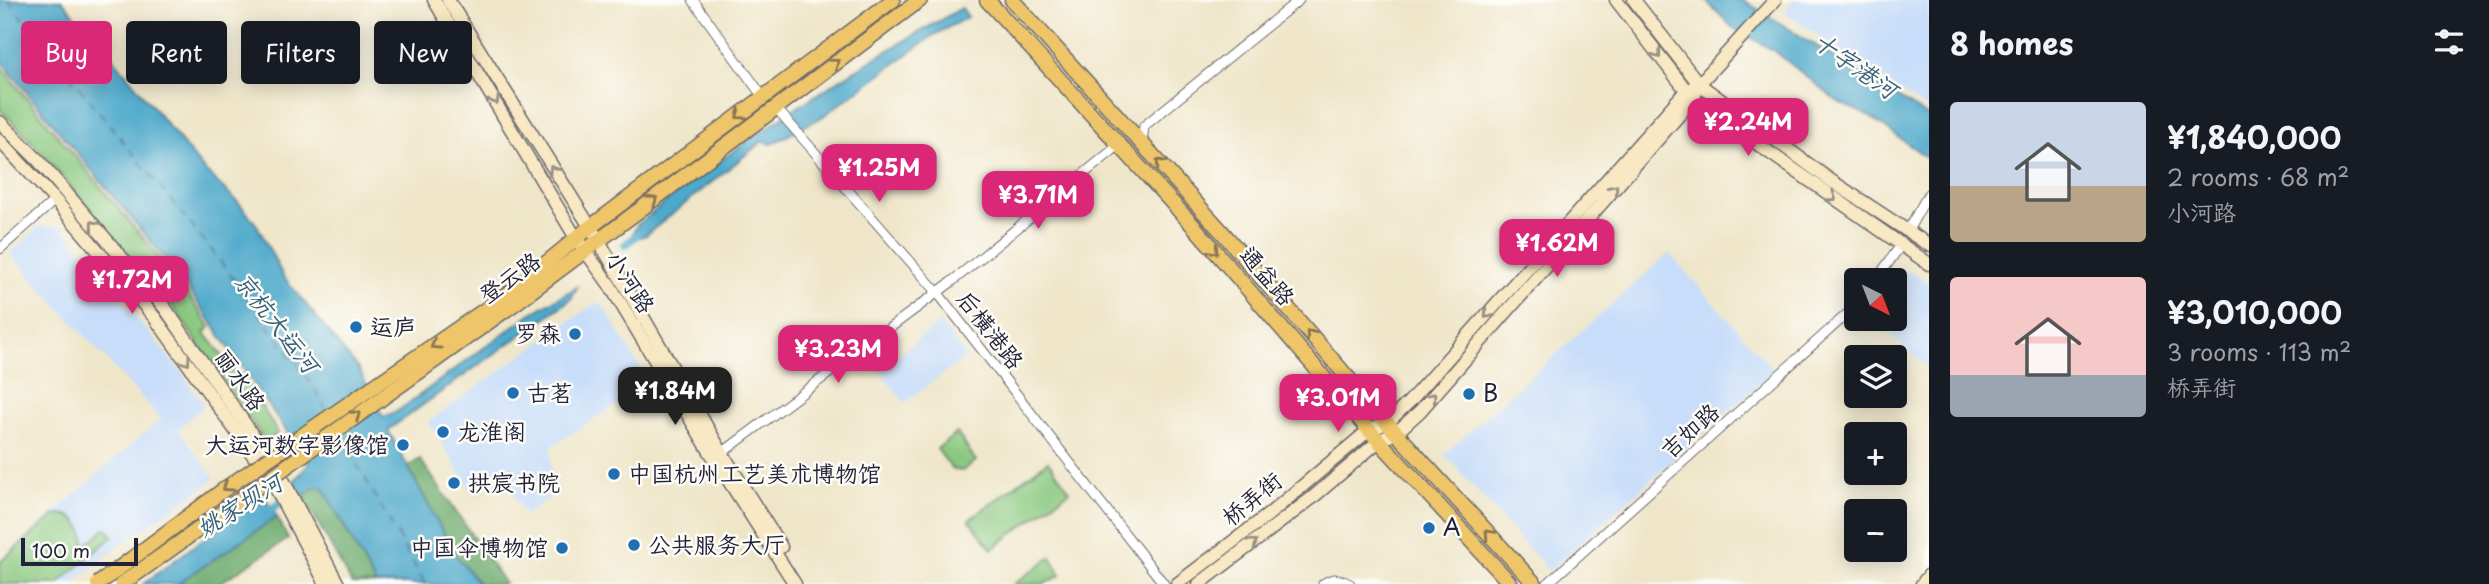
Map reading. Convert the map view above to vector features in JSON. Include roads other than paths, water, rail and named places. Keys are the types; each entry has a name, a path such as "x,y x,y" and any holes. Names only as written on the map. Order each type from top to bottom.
{"main road":[{"name":"小河路","path":"434,0 576,238 795,584"},
{"name":"小河路","path":"448,0 599,241 722,453 805,584"},
{"name":"登云路","path":"122,584 515,297 576,238 892,0"},
{"name":"登云路","path":"98,584 226,488 585,251 780,113 920,0"},
{"name":"通益路","path":"987,0 1119,145 1374,435 1511,584"},
{"name":"通益路","path":"1012,0 1391,428 1535,584"},
{"path":"1616,0 1689,95 1929,264"},
{"path":"1633,0 1699,84 1830,180 1929,245"},
{"name":"桥弄街","path":"1177,584 1374,435 1391,428 1409,402 1775,0"},
{"name":"丽水路","path":"0,122 38,160 165,308 277,479 326,584"},
{"name":"丽水路","path":"0,141 55,200 155,318 277,479"},
{"name":"桥弄街","path":"1199,584 1312,498 1374,435"},
{"name":"丽水路","path":"299,522 338,584"},
{"path":"1922,584 1929,575"}],"street":[{"path":"693,0 763,97"},
{"path":"1142,144 1144,126 1299,0"},
{"name":"后横港路","path":"780,113 937,292 1164,584"},
{"path":"1122,122 1144,126"},
{"path":"722,453 937,292 1119,145"},
{"path":"1908,230 1928,195"},
{"path":"0,249 55,200"},
{"path":"1885,268 1901,245"},
{"name":"吉如路","path":"1547,584 1844,318"},
{"path":"1323,584 1331,579 1341,579 1350,584"}],"water":[{"name":"京杭大运河","path":"0,0 62,0 79,21 21,21 21,84 112,84 112,56 126,74 126,84 134,84 203,169 239,203 257,225 283,276 359,370 383,417 398,411 530,314 577,287 571,299 388,430 454,553 479,584 376,584 323,487 312,488 303,496 293,482 309,464 180,277 0,60"},
{"path":"1705,0 1743,0 1923,113 1929,118 1929,159 1869,116 1838,102 1776,52 1732,27"},
{"path":"962,8 968,17 934,35 822,117 772,144 763,141 646,235 629,241 637,225 754,136 836,82"},
{"path":"266,499 277,517 177,584 143,584 223,524"}],"waterway":[{"path":"625,245 637,235"},
{"name":"姚家坝河","path":"265,513 308,486"}],"place":[{"name":"运庐","path":"356,327"},
{"name":"罗森","path":"575,334"},
{"name":"古茗","path":"513,393"},
{"name":"B","path":"1469,394"},
{"name":"龙淮阁","path":"443,432"},
{"name":"大运河数字影像馆","path":"403,445"},
{"name":"中国杭州工艺美术博物馆","path":"614,474"},
{"name":"拱宸书院","path":"454,483"},
{"name":"A","path":"1429,528"},
{"name":"公共服务大厅","path":"634,545"},
{"name":"中国伞博物馆","path":"562,548"}],"water label":[{"name":"十字港河","path":"1855,66"}]}
